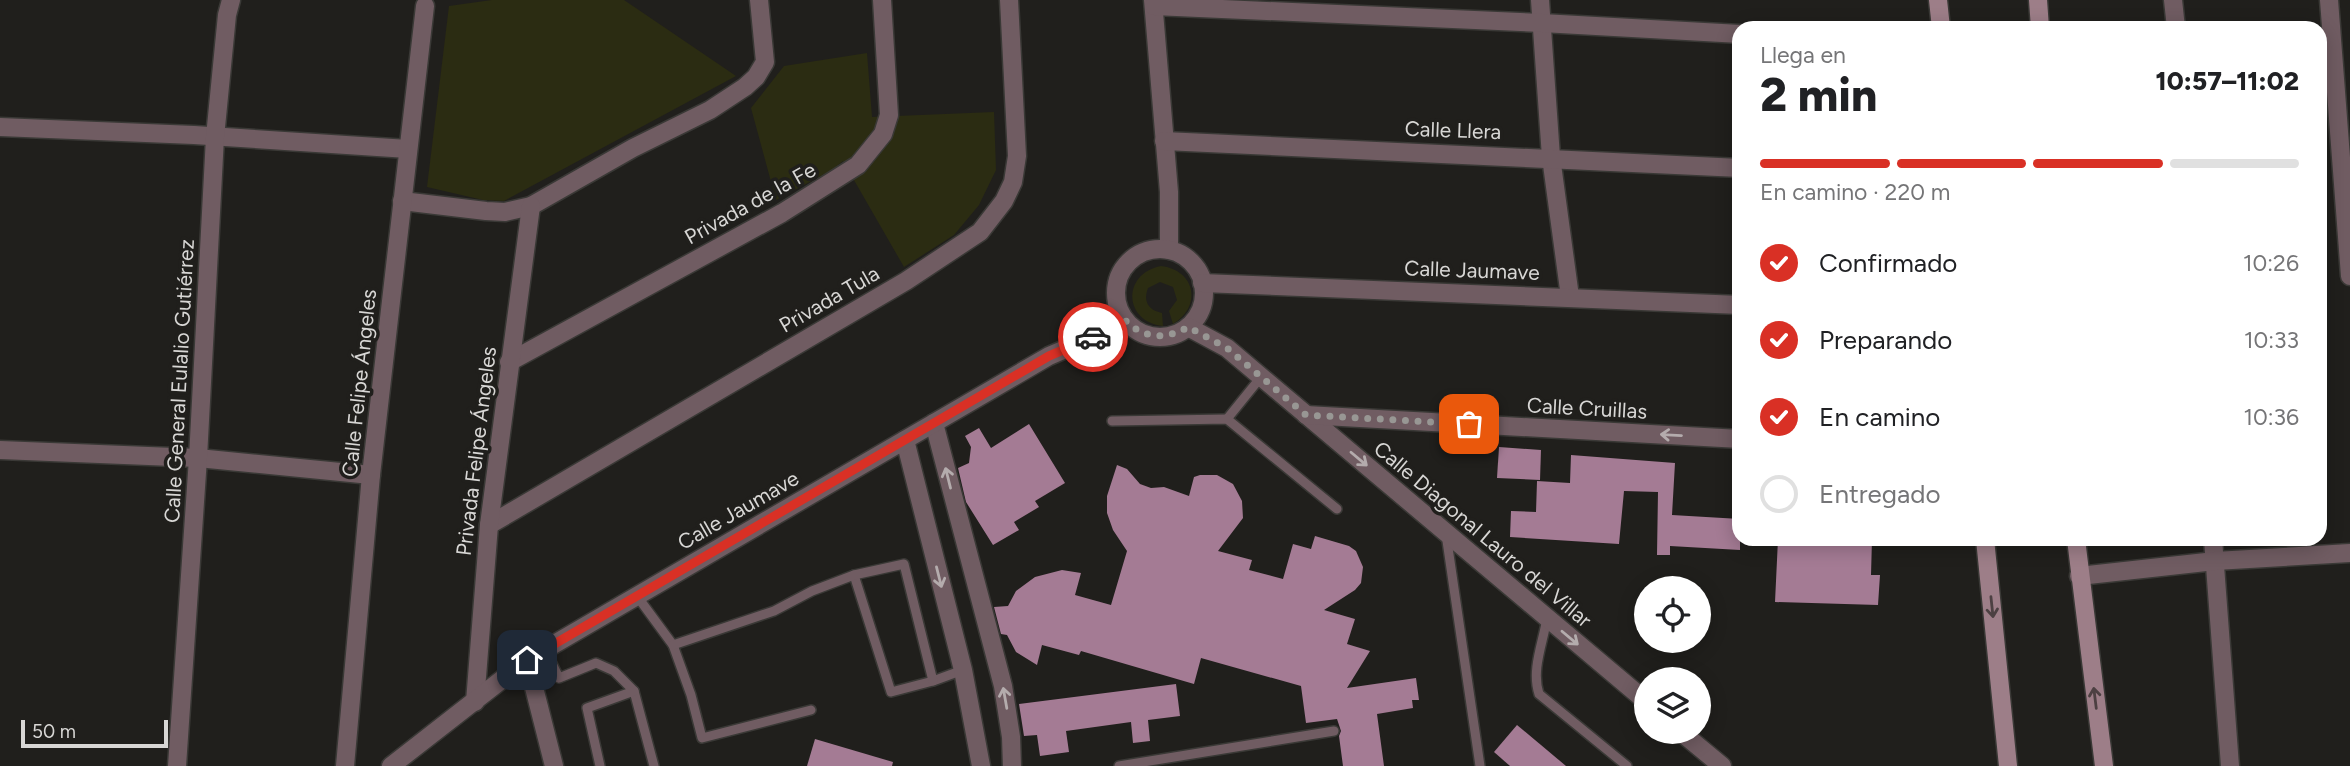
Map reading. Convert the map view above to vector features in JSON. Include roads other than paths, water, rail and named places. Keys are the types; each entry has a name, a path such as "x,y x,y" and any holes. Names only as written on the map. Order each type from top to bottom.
{"main road":[{"path":"1938,0 1940,21"},
{"path":"2038,0 2040,21"},
{"path":"1986,546 2008,766"},
{"path":"2077,546 2104,766"}],"street":[{"name":"Calle General Eulalio Gutiérrez","path":"177,766 198,458 215,136 227,15 231,0"},
{"path":"402,201 505,212 531,206 634,148 710,110 756,77 765,62 759,0"},
{"name":"Privada de la Fe","path":"509,362 782,213 858,165 883,134 889,115 882,0"},
{"name":"Privada Tula","path":"489,525 906,281 980,232 1004,201 1013,182 1017,156 1009,0"},
{"path":"1540,0 1551,158 1570,297"},
{"path":"2174,0 2175,21"},
{"path":"2329,0 2350,276"},
{"path":"1169,250 1170,206 1153,3 1732,34"},
{"name":"Calle Felipe Ángeles","path":"345,766 371,475 425,6"},
{"path":"0,127 215,136 408,149"},
{"name":"Calle Llera","path":"1164,141 1732,168"},
{"name":"Privada Felipe Ángeles","path":"475,702 489,525 531,206"},
{"path":"1157,249 1169,250 1189,260 1197,269 1202,283 1203,302 1199,313 1188,327 1174,334 1151,336 1140,332 1125,320 1118,307 1116,295 1121,274 1136,257 1157,249"},
{"name":"Calle Jaumave","path":"1202,283 1732,305"},
{"name":"Calle Jaumave","path":"391,766 527,660 545,649 1049,356 1125,320"},
{"name":"Calle Diagonal Lauro del Villar","path":"1188,327 1227,348 1634,691"},
{"name":"Calle Cruillas","path":"1306,415 1732,439"},
{"path":"934,423 1003,686 1011,737 1012,766"},
{"path":"905,440 963,670 981,766"},
{"path":"0,450 198,458 371,475"},
{"path":"2214,546 2230,766"},
{"path":"2079,576 2215,561 2350,553"},
{"path":"527,660 554,766"},
{"path":"1696,744 1722,766"}],"lane":[{"path":"1227,419 1262,377"},
{"path":"1112,421 1227,419 1337,509"},
{"path":"1446,533 1480,766"},
{"path":"673,645 774,611 812,591 854,575 904,564 933,681"},
{"path":"854,575 891,692 963,670"},
{"path":"637,596 673,645 691,695 702,738 811,710"},
{"path":"1547,618 1537,666 1536,684 1539,694 1626,766"},
{"path":"545,649 559,678 596,663 614,671 634,691 654,766"},
{"path":"600,766 587,708 634,691"},
{"path":"1119,766 1334,731"}]}
